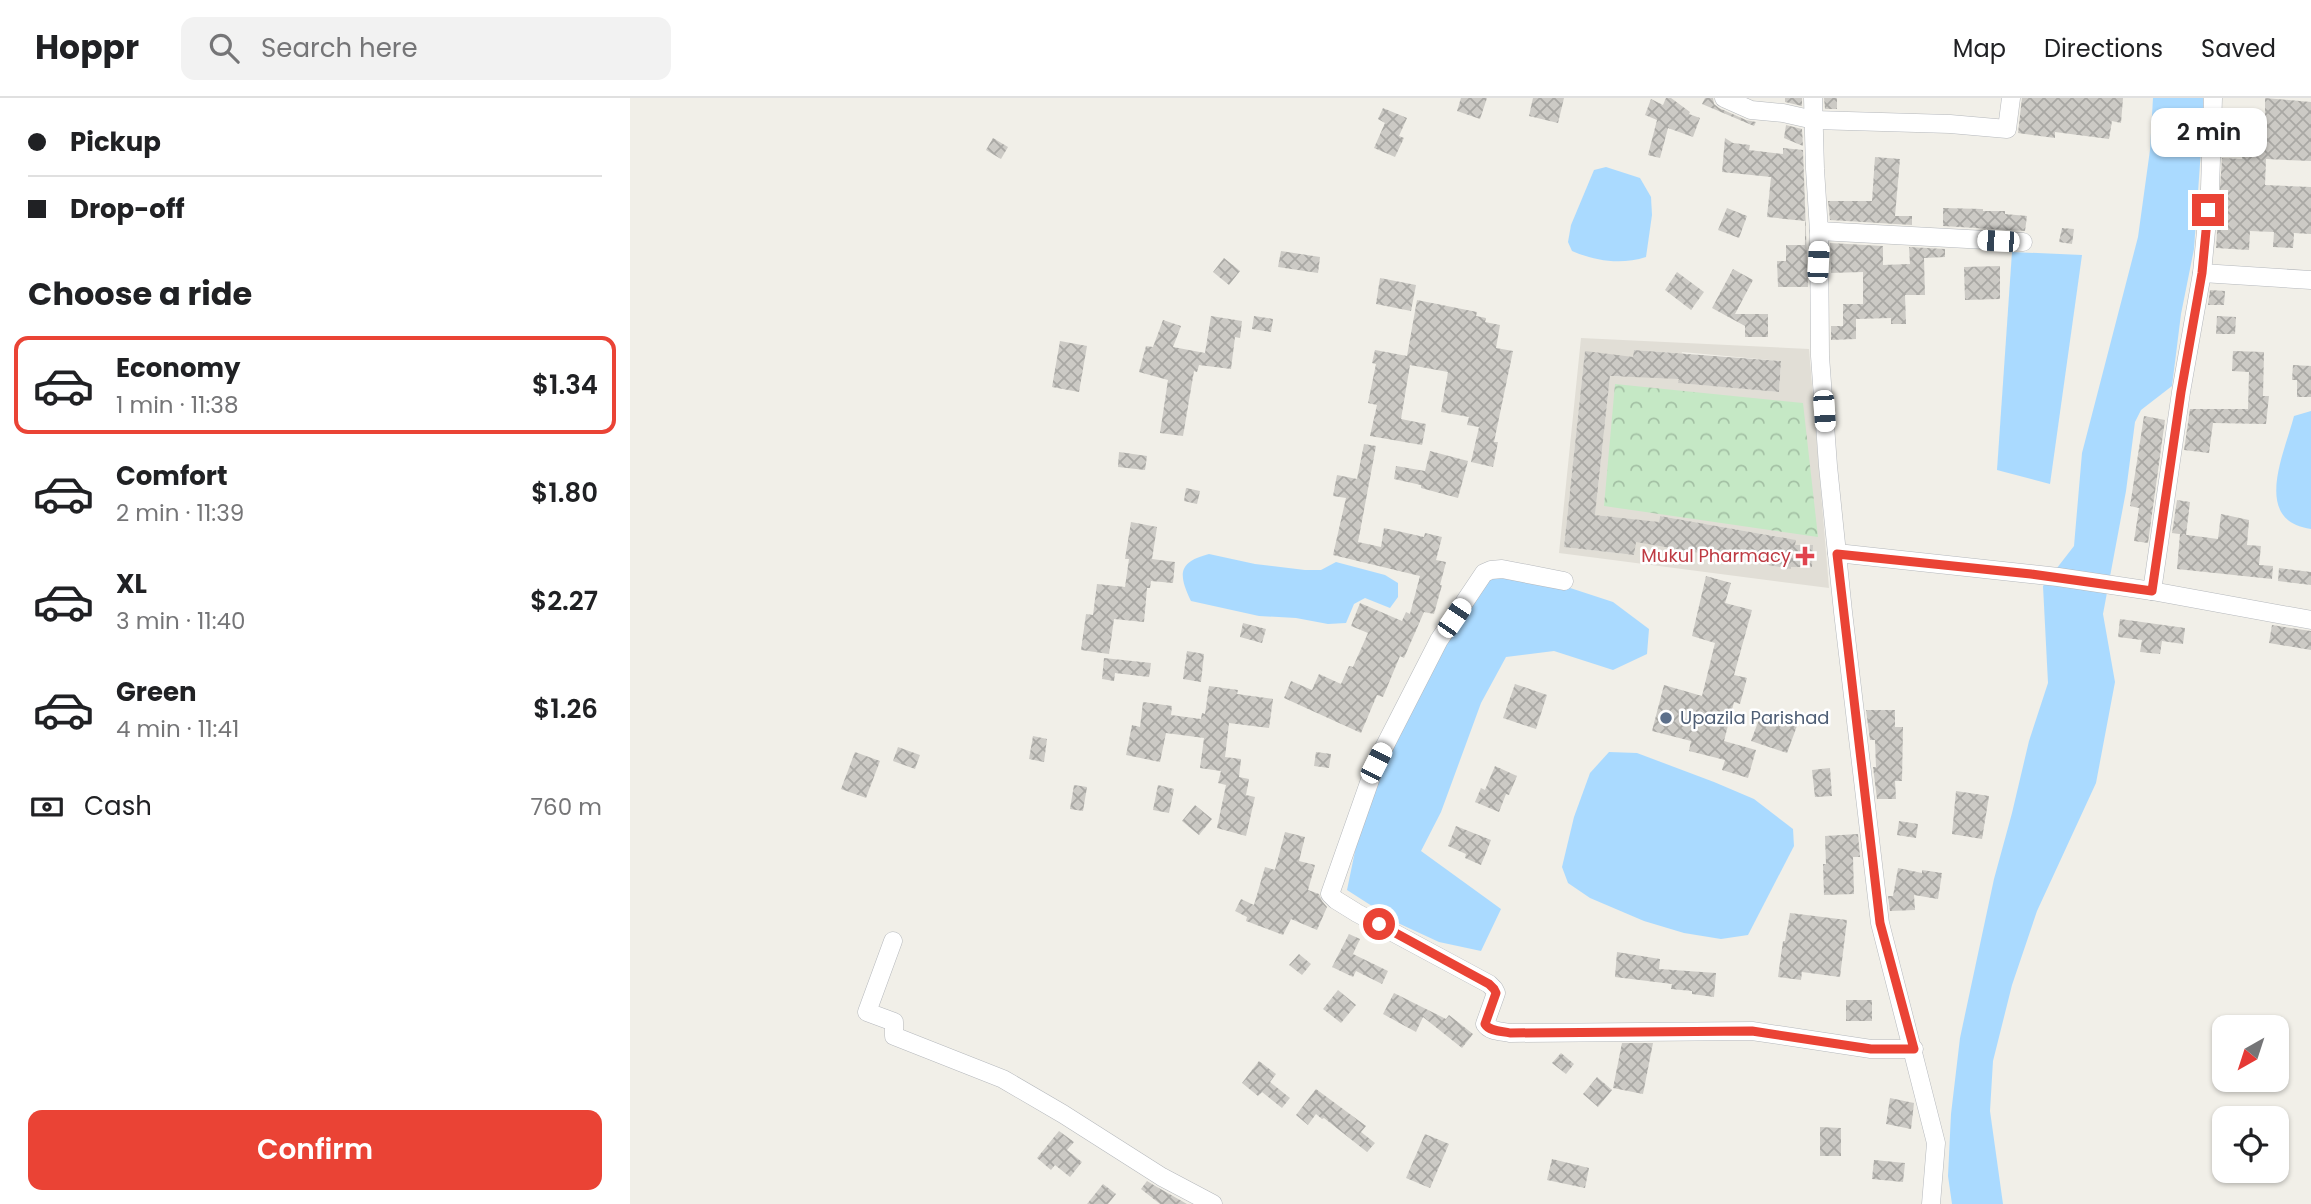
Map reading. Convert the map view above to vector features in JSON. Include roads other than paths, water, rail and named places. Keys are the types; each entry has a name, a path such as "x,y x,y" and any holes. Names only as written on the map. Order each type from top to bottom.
{"street":[{"path":"1724,98 1751,110 1814,120 1950,124 2007,129 2011,98"},
{"path":"1813,98 1819,231 1820,356 1837,554 1880,923 1936,1143 1931,1204"},
{"path":"2152,591 2181,392 2202,273 2210,188 2213,98"},
{"path":"1819,231 2023,243"},
{"path":"2202,273 2311,280"},
{"path":"1837,554 1979,568 2152,591 2311,620"},
{"path":"1564,581 1502,569 1491,569 1484,573 1438,640 1376,763 1330,894 1357,912 1489,984 1496,993 1485,1024 1487,1028 1494,1030 1510,1033 1752,1031 1871,1049 1914,1049"},
{"path":"893,941 867,1012 894,1022 894,1036 1003,1079 1162,1177 1213,1204"}],"water":[{"path":"2153,98 2203,98 2204,107 2194,249 2181,314 2172,386 2141,410 2135,422 2126,491 2103,614 2115,682 2096,783 2037,911 2012,985 1993,1061 1990,1111 2003,1204 1952,1204 1948,1176 1951,1114 1960,1038 1994,879 2029,741 2048,683 2043,586 2074,546 2082,453 2138,237 2150,150"},
{"path":"1606,167 1640,178 1651,197 1652,215 1646,257 1627,261 1599,259 1572,251 1568,242 1571,225 1594,170"},
{"path":"2012,252 2082,255 2050,484 1997,470"},
{"path":"2311,411 2311,529 2293,523 2282,513 2277,499 2277,483 2294,416"},
{"path":"1209,554 1255,564 1305,570 1321,570 1336,562 1385,575 1398,583 1398,597 1390,608 1365,598 1354,604 1346,623 1328,624 1296,618 1259,616 1191,601 1184,583 1184,570 1191,561"},
{"path":"1488,576 1558,584 1613,602 1649,629 1647,654 1613,670 1554,651 1506,657 1481,703 1441,812 1421,851 1501,909 1481,951 1439,942 1400,924 1347,890 1360,827 1382,767 1437,653"},
{"path":"1609,752 1637,753 1714,782 1754,799 1793,829 1794,846 1748,935 1721,939 1684,933 1644,921 1590,898 1568,883 1562,867 1574,817 1590,773"}],"place":[{"name":"Mukul Pharmacy","path":"1805,556"},
{"name":"Upazila Parishad","path":"1666,718"}]}
